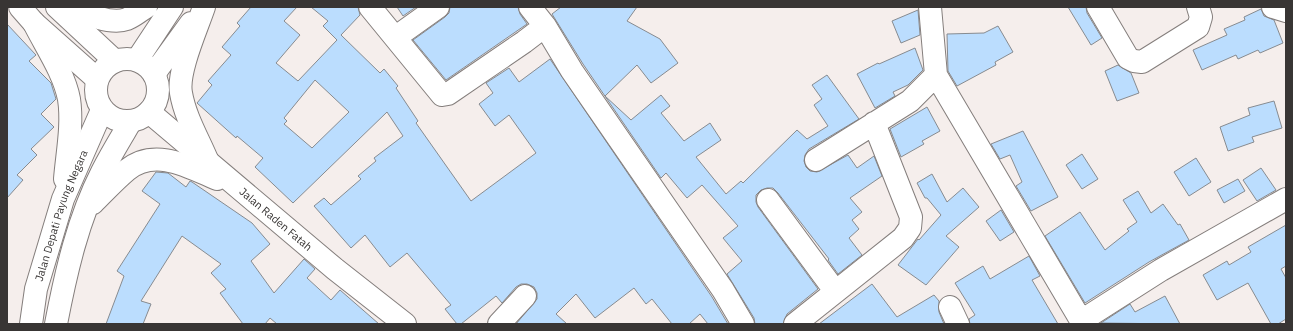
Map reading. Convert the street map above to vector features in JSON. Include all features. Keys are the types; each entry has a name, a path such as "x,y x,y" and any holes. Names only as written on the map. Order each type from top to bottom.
{"main road":[{"path":"20,7 34,23 97,79"},
{"path":"58,7 115,61"},
{"path":"71,7 112,21 128,19 146,7"},
{"path":"137,60 172,7"},
{"path":"154,74 203,7"},
{"path":"203,7 180,82 180,92 183,104 208,162"},
{"path":"370,7 396,37 438,92 445,95 504,56 544,26"},
{"path":"396,37 438,7"},
{"path":"530,7 544,26 572,71 719,285 743,324"},
{"path":"930,7 936,75 1082,322 1162,270 1286,199"},
{"path":"1098,7 1128,58 1138,62 1142,62 1198,26 1201,17 1198,7"},
{"path":"1273,7 1286,10"},
{"path":"34,23 63,81 69,99 69,129 63,198"},
{"path":"126,58 137,60 150,68 154,74 157,84 157,94 154,103 140,116 120,120 110,117 102,110 97,101 95,90 97,79 104,68 115,61 126,58"},
{"path":"816,160 910,101 936,75"},
{"name":"Jalan Depati Payung Negara","path":"31,324 36,289 63,198 102,110"},
{"name":"Jalan Raden Fatah","path":"140,116 208,162 405,324"},
{"name":"Jalan Depati Payung Negara","path":"56,324 65,274 86,210 101,172 140,116"},
{"path":"795,324 902,238 912,223 874,123"},
{"path":"86,210 127,169 141,162 152,159 179,162 242,191"},
{"path":"768,200 835,291"},
{"path":"499,324 525,296"}],"building":[{"path":"251,7 297,7 284,21 300,35 276,63 298,81 337,40 323,26 328,21 311,7 358,7 360,15 341,35 380,73 384,69 398,86 396,88 418,121 416,123 471,201 536,153 509,115 495,126 479,104 493,93 486,83 509,68 519,82 550,59 712,297 728,324 708,324 700,314 689,324 672,324 652,299 646,304 634,288 595,318 576,294 556,314 567,324 516,324 537,299 537,293 534,287 527,284 521,284 516,287 502,303 496,296 461,324 457,324 445,309 451,305 407,253 390,267 365,235 351,248 314,206 324,198 331,205 361,179 358,176 376,161 374,158 403,136 387,112 293,203 255,167 263,158 237,136 236,138 197,103 212,85 208,81 231,55 222,47 240,26 237,23","holes":["315,80 349,112 312,148 284,124 287,121 284,118"]},
{"path":"397,7 416,7 403,16"},
{"path":"450,7 518,7 520,14 527,24 446,80 413,40 445,17 449,13"},
{"path":"561,7 637,7 627,21 660,39 678,63 651,83 637,65 605,96 631,120 661,95 670,106 661,113 684,141 710,123 721,140 696,157 726,194 741,181 743,183 797,130 807,139 828,126 814,105 822,99 812,85 827,75 859,119 809,149 805,155 804,161 806,167 810,171 817,172 848,155 857,168 874,156 882,176 850,198 862,212 852,220 859,229 849,238 862,255 838,274 828,260 829,259 778,193 773,188 761,190 756,195 758,207 818,289 787,314 783,324 755,324 754,318 727,274 742,261 723,238 738,226 702,185 687,198 666,173 661,178 583,64 552,14"},
{"path":"1068,7 1086,7 1087,13 1102,38 1091,45"},
{"path":"1261,9 1264,16 1274,20 1283,43 1260,53 1258,50 1238,59 1236,55 1202,70 1193,50 1227,35 1224,29 1245,20 1244,17"},
{"path":"918,10 920,35 901,43 892,21"},
{"path":"7,24 36,55 29,61 51,83 56,99 41,114 54,127 31,149 37,155 17,175 23,180 7,198"},
{"path":"998,26 1013,52 995,62 996,65 957,86 948,71 947,34 984,33"},
{"path":"915,48 923,70 908,85 893,92 895,96 875,108 857,74 878,63 879,64"},
{"path":"1118,65 1131,73 1139,93 1117,101 1105,71"},
{"path":"1274,101 1282,128 1252,137 1254,142 1228,151 1220,127 1250,115 1248,108"},
{"path":"927,107 940,131 922,141 924,144 901,157 890,129"},
{"path":"1023,131 1058,197 1031,211 1016,186 1022,182 1010,155 1000,159 991,144"},
{"path":"1082,154 1098,179 1082,189 1066,165"},
{"path":"1196,158 1211,182 1189,196 1174,172"},
{"path":"1261,168 1276,190 1257,201 1243,180"},
{"path":"156,172 168,173 186,187 190,181 192,182 252,223 270,244 251,261 274,293 304,259 315,269 307,278 331,300 340,290 379,324 277,324 270,318 265,324 243,324 220,293 226,289 211,273 221,264 182,236 141,301 151,304 143,324 106,324 124,276 117,271 160,204 142,191"},
{"path":"932,174 947,202 963,188 979,207 946,236 959,247 926,285 898,265 918,239 919,240 941,215 927,198 925,198 917,183"},
{"path":"1238,179 1245,191 1224,203 1217,190"},
{"path":"1138,191 1151,213 1163,204 1178,225 1180,224 1189,240 1149,262 1085,303 1045,236 1080,212 1105,250 1129,231 1127,229 1137,222 1123,200"},
{"path":"1001,210 1014,232 1000,241 986,221"},
{"path":"1286,225 1286,266 1281,269 1286,278 1286,319 1278,324 1271,324 1248,283 1217,300 1203,275 1227,261 1229,265 1251,252 1248,247"},
{"path":"1029,256 1040,276 1032,280 1058,324 970,324 969,319 975,315 955,283 983,266 990,279"},
{"path":"872,284 897,317 934,295 939,301 939,312 944,324 819,324"},
{"path":"1165,296 1180,324 1101,323 1130,304 1135,312"}]}
